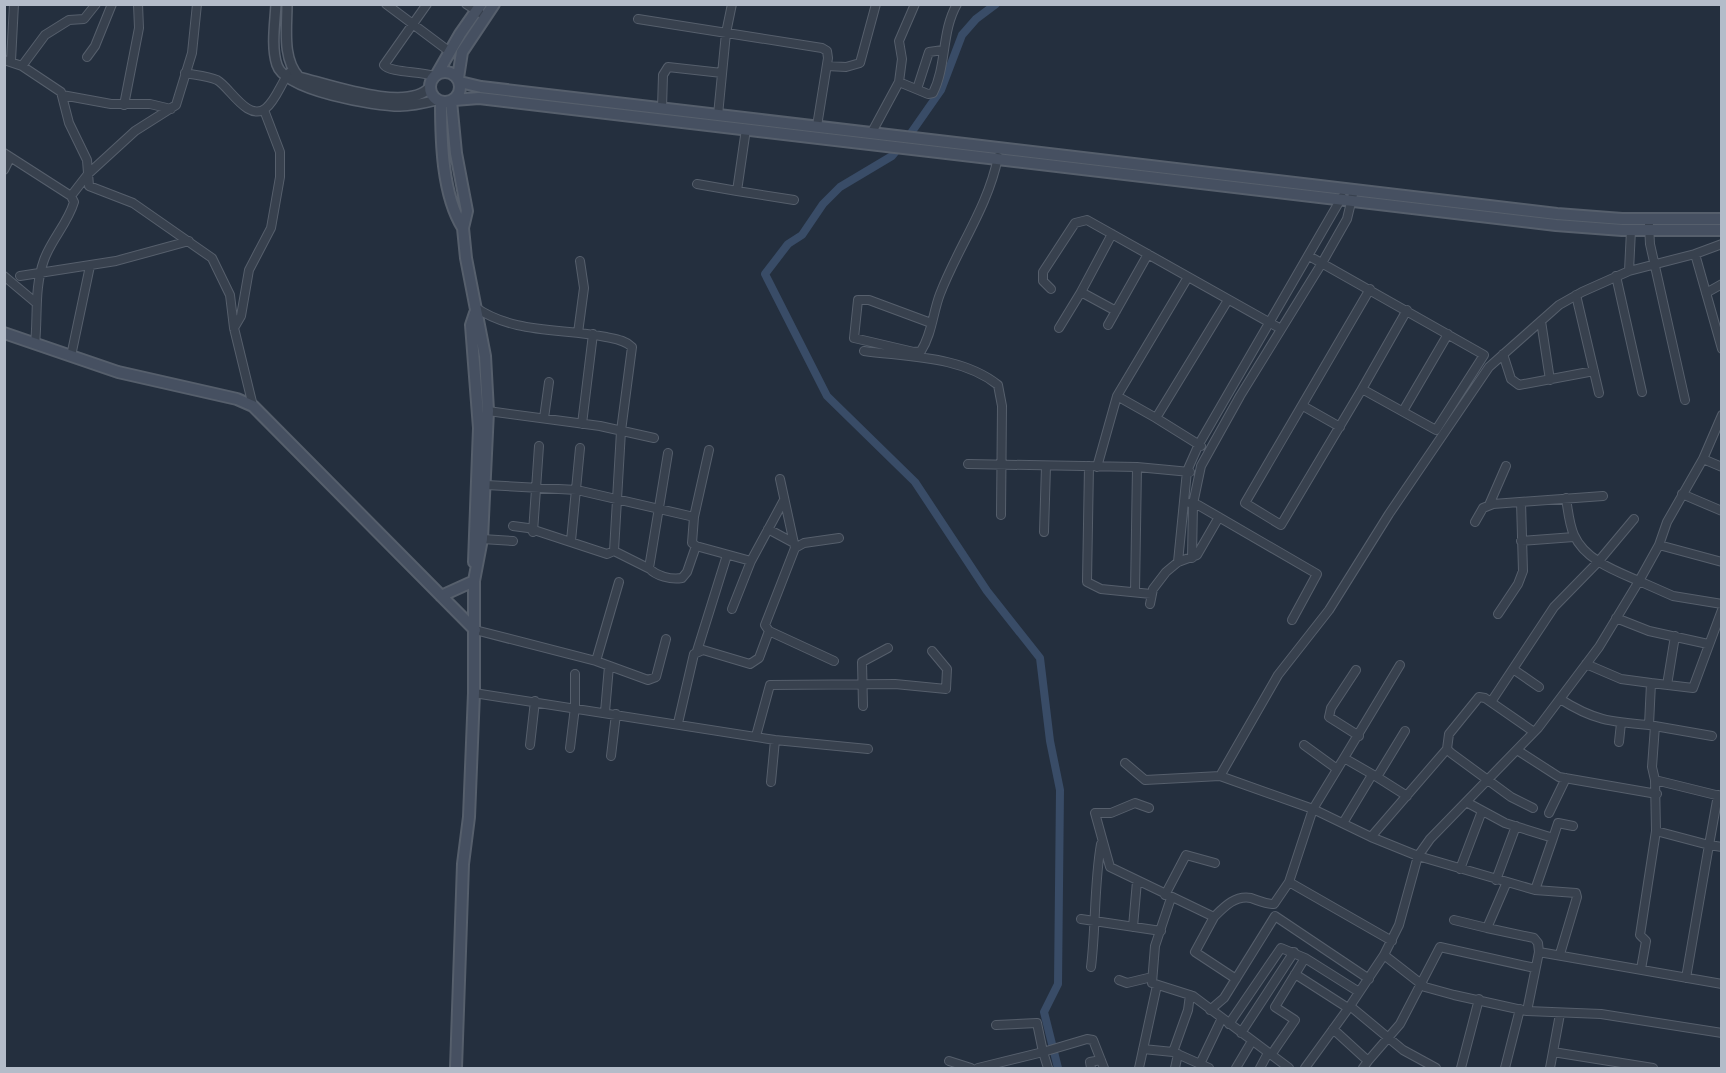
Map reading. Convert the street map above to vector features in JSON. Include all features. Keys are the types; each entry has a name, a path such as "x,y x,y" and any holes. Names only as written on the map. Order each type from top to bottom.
{"main road":[{"path":"433,79 481,10 494,4"},
{"path":"463,228 455,215 444,163 446,101 460,90 462,52 481,10"},
{"path":"433,79 448,72 459,80 481,87 872,132 1348,194 1556,225 1631,230 1648,224 1722,219"},
{"path":"433,79 446,101 458,163 467,211 463,228 475,310 480,324 485,356 488,411 486,485 482,539 475,578"},
{"path":"446,101 479,98 998,157 1722,230"},
{"path":"456,1068 474,693 474,557 479,428 471,325 475,310"},
{"path":"4,333 118,372 237,399 253,406 475,630"},
{"path":"441,596 475,578"}],"street":[{"path":"14,4 8,60 22,66 62,95 124,105 156,105 171,109"},
{"path":"22,66 42,38 66,21 84,19 96,4"},
{"path":"87,57 95,46 112,4"},
{"path":"124,105 139,28 138,4"},
{"path":"71,196 88,174 135,131 176,105 192,53 197,4"},
{"path":"276,4 277,66 299,77 362,94 417,96 433,79 421,71 390,70 384,65 427,4"},
{"path":"287,4 289,73 296,84 360,101 399,106 446,101"},
{"path":"386,4 450,52"},
{"path":"466,4 481,10"},
{"path":"718,115 726,33 732,4"},
{"path":"827,66 846,67 860,63 876,4"},
{"path":"872,132 898,81 902,59 898,41 915,4"},
{"path":"898,81 928,94 933,93 939,76 950,19 957,4"},
{"path":"638,19 822,48 827,51 827,66 818,126"},
{"path":"917,89 925,69 928,52 943,50"},
{"path":"662,108 663,75 668,67 722,73"},
{"path":"185,73 217,80 234,99 249,108 267,106"},
{"path":"234,328 242,309 249,270 271,228 280,177 280,152 267,106 289,73"},
{"path":"62,95 69,123 87,160 89,186 133,203 204,251 220,270 230,295 234,328 253,406"},
{"path":"737,191 746,129"},
{"path":"4,170 7,155 71,196 73,206 51,243 40,272 35,302 37,322 35,344"},
{"path":"931,323 869,300 858,300 854,338 914,352 921,351 945,284 989,193 998,157"},
{"path":"697,184 794,200"},
{"path":"1178,562 1182,501 1187,471 1198,444 1348,194"},
{"path":"1192,558 1192,504 1197,474 1208,451 1347,219 1348,194"},
{"path":"1051,289 1043,281 1043,272 1075,223 1087,220 1281,329"},
{"path":"1648,224 1685,400"},
{"path":"1629,271 1631,230"},
{"path":"1059,328 1112,234"},
{"path":"20,276 90,266 150,254 189,241"},
{"path":"1220,776 1278,675 1329,610 1389,514 1489,367 1540,321 1576,295 1629,271 1695,254 1722,244"},
{"path":"1108,325 1148,254"},
{"path":"1695,254 1722,349"},
{"path":"1309,256 1484,355 1437,430 1362,389"},
{"path":"578,333 584,288 580,261"},
{"path":"70,356 83,308 90,266"},
{"path":"4,276 35,302"},
{"path":"1616,276 1642,392"},
{"path":"1151,594 1101,589 1087,582 1093,466 1118,396 1188,277"},
{"path":"1706,293 1722,284"},
{"path":"1370,290 1245,503 1281,525 1407,310"},
{"path":"1081,292 1116,311"},
{"path":"1576,295 1599,393"},
{"path":"1156,418 1227,300"},
{"path":"475,310 510,324 593,334 624,341 632,346 621,431 614,551"},
{"path":"1540,321 1550,380"},
{"path":"582,424 593,334"},
{"path":"1403,411 1448,334"},
{"path":"864,351 938,361 981,373 990,379 1000,391 1002,515"},
{"path":"1503,354 1514,384 1528,385 1594,371"},
{"path":"544,418 549,382"},
{"path":"1118,396 1208,451"},
{"path":"1303,406 1340,427"},
{"path":"488,411 582,424 654,438"},
{"path":"1305,1068 1369,979 1392,941 1419,856 1430,839 1468,803 1534,732 1586,663 1616,618 1659,545 1667,522 1703,459 1722,415"},
{"path":"533,532 539,446"},
{"path":"571,541 580,448"},
{"path":"709,450 694,517 692,543 751,561"},
{"path":"650,569 668,453"},
{"path":"1703,459 1722,466"},
{"path":"968,464 1137,467 1187,471 1197,474"},
{"path":"1044,532 1046,466"},
{"path":"1475,522 1480,512 1489,505 1506,466"},
{"path":"1135,592 1137,467"},
{"path":"780,479 794,545 765,625 769,631 834,661"},
{"path":"486,485 577,490 694,517"},
{"path":"1682,494 1722,511"},
{"path":"1489,505 1603,496"},
{"path":"1566,498 1575,537 1598,562 1673,596 1722,604"},
{"path":"732,609 751,561 784,500"},
{"path":"1182,501 1219,517 1317,574 1292,620"},
{"path":"1498,614 1518,584 1524,564 1521,541 1521,502"},
{"path":"1150,604 1151,594 1166,572 1178,562 1192,558 1201,549 1219,517"},
{"path":"1491,702 1554,607 1598,562 1634,519"},
{"path":"513,526 528,528 533,532 571,541 607,554 614,551 674,579 682,578 687,572 696,546"},
{"path":"768,529 794,545 839,538"},
{"path":"1521,541 1575,537"},
{"path":"482,539 513,541"},
{"path":"1659,545 1722,561"},
{"path":"678,723 687,679 728,555"},
{"path":"596,661 619,582"},
{"path":"1586,663 1621,679 1693,688 1722,610"},
{"path":"1616,618 1649,632 1708,644"},
{"path":"475,630 596,661 648,680 654,679 666,639"},
{"path":"697,651 750,664 759,658 769,631"},
{"path":"1667,685 1675,636"},
{"path":"863,706 862,662 888,648"},
{"path":"756,736 770,685 861,684 946,689 947,669 932,651"},
{"path":"1236,979 1195,952 1214,917 1225,905 1240,899 1251,898 1266,904 1275,904 1289,882 1313,809 1400,665"},
{"path":"605,712 609,666"},
{"path":"1513,669 1539,687"},
{"path":"1356,670 1331,708 1329,717 1359,736"},
{"path":"570,748 575,707 575,674"},
{"path":"1641,969 1646,941 1640,935 1656,831 1657,794 1652,767 1650,683"},
{"path":"474,693 678,723 775,740 868,750"},
{"path":"1371,837 1447,748 1449,734 1479,697 1491,702 1534,732"},
{"path":"1560,699 1584,715 1621,723 1712,735"},
{"path":"530,745 535,701"},
{"path":"610,756 616,714"},
{"path":"1619,742 1621,723"},
{"path":"1342,823 1405,731"},
{"path":"771,782 775,740"},
{"path":"1304,745 1337,769"},
{"path":"1447,748 1510,797 1533,808"},
{"path":"1517,750 1559,777 1657,794"},
{"path":"1344,759 1407,796"},
{"path":"1125,763 1137,775 1152,782 1220,776 1313,809 1371,837 1419,856 1506,884 1535,890 1576,893 1577,897 1560,954"},
{"path":"1548,813 1566,778"},
{"path":"1655,780 1720,796 1709,845 1686,978"},
{"path":"1149,808 1135,803 1111,813 1095,813 1110,867 1214,917"},
{"path":"1468,803 1516,826 1553,838"},
{"path":"1460,869 1482,811"},
{"path":"1535,890 1558,823 1573,826"},
{"path":"1496,880 1516,826"},
{"path":"1656,831 1722,847"},
{"path":"1091,967 1096,921 1097,869 1102,843"},
{"path":"1140,1068 1155,981 1155,946 1161,931 1168,896 1186,855 1215,863"},
{"path":"1133,927 1137,881"},
{"path":"1289,882 1392,941"},
{"path":"1487,928 1506,884"},
{"path":"1210,1010 1224,998 1275,916 1369,979"},
{"path":"1081,919 1161,931"},
{"path":"1454,920 1534,938 1538,942 1539,952 1535,968 1505,1068"},
{"path":"1363,1068 1400,1024 1440,947 1535,968"},
{"path":"1229,1024 1278,951 1286,948 1359,992"},
{"path":"1241,1033 1294,952"},
{"path":"1539,952 1722,984"},
{"path":"1384,955 1422,985 1454,995 1523,1010 1560,1014 1601,1014 1722,1033"},
{"path":"1260,1068 1295,1020 1275,1007 1305,958"},
{"path":"1295,974 1349,1007 1403,1050 1437,1068"},
{"path":"1119,980 1127,983 1155,981 1190,995 1269,1054 1279,1066 1289,1068"},
{"path":"1175,1068 1175,1053 1188,1010 1190,995"},
{"path":"1461,1068 1479,999"},
{"path":"1550,1068 1560,1014"},
{"path":"1200,1064 1222,1018"},
{"path":"996,1025 1037,1023 1048,1068"},
{"path":"1333,1029 1368,1061"},
{"path":"978,1068 1002,1065 1087,1039 1093,1040 1104,1068"},
{"path":"1236,1068 1252,1041"},
{"path":"1143,1049 1175,1053 1209,1068"},
{"path":"1552,1052 1653,1068"},
{"path":"1091,1068 1090,1062 1101,1060"},
{"path":"949,1061 971,1068"}],"waterway":[{"path":"911,133 941,90 962,35 976,19 996,4"},
{"path":"897,150 892,156 840,187 823,204 802,235 788,244 765,274 827,396 915,482 987,591 1040,658 1050,741 1060,790 1058,984 1044,1012 1058,1068"}]}
